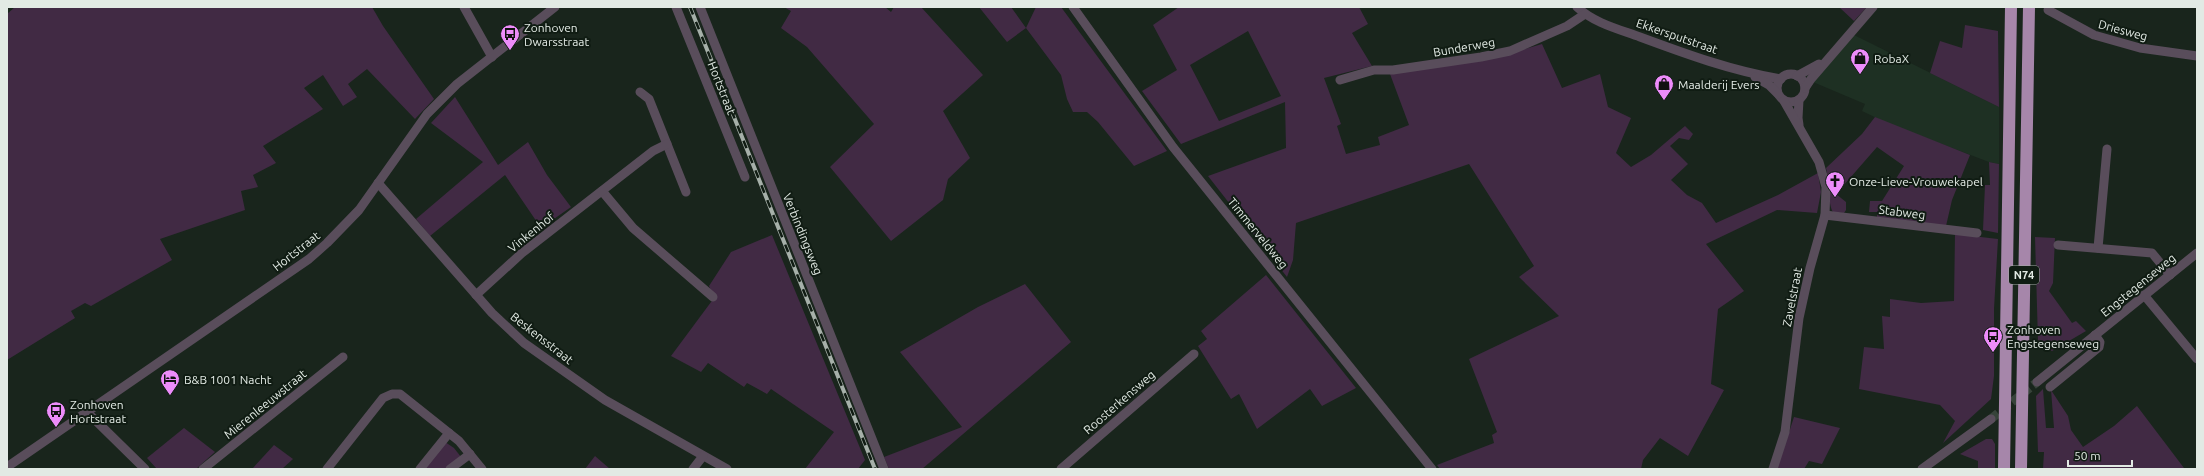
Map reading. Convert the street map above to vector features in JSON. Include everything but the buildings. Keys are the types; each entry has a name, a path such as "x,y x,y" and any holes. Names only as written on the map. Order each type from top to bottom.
{"highway":[{"name":"N74","path":"2004,469 2011,7"},
{"name":"N74","path":"2022,469 2029,7"}],"street":[{"path":"464,7 492,57"},
{"name":"Hortstraat","path":"7,467 309,258 327,243 359,210 427,114 457,84 555,7"},
{"path":"672,7 692,58"},
{"name":"Hortstraat","path":"676,7 745,177"},
{"name":"Verbindingsweg","path":"700,7 884,469"},
{"name":"Timmerveldweg","path":"1073,7 1173,147 1432,469"},
{"name":"Ekkersputstraat","path":"1577,7 1585,14 1650,40 1750,74 1780,78"},
{"name":"Zavelstraat","path":"1802,134 1798,118 1799,100 1804,93 1805,88 1827,59 1873,7"},
{"name":"Driesweg","path":"2048,10 2094,35 2140,48 2197,56"},
{"name":"Bunderweg","path":"1340,80 1374,70 1393,70 1481,58 1510,50 1567,26 1585,14"},
{"name":"Zavelstraat","path":"1780,78 1788,75 1797,76 1827,59"},
{"name":"Ekkersputstraat","path":"1750,74 1769,85 1781,98"},
{"path":"1797,76 1804,82 1805,88"},
{"path":"1780,78 1777,86 1781,98 1790,102 1799,100"},
{"path":"640,92 649,99 686,192"},
{"name":"Zavelstraat","path":"1773,469 1785,432 1800,318 1810,268 1825,215 1826,187 1819,162 1781,98"},
{"name":"Vinkenhof","path":"476,295 522,254 653,151 667,144"},
{"path":"2098,248 2107,149"},
{"name":"Beskensstraat","path":"378,183 476,295 508,329 524,343 582,384 627,413 727,469"},
{"path":"602,191 633,228 713,297"},
{"name":"Stabweg","path":"1825,215 1977,233"},
{"path":"2058,245 2152,253 2170,275"},
{"name":"Engstegenseweg","path":"2037,382 2197,253"},
{"path":"2144,295 2197,359"},
{"path":"2050,387 2097,350 2101,345 2095,335"},
{"name":"Roosterkensweg","path":"1061,469 1194,354"},
{"name":"Mierenleeuwstraat","path":"203,469 343,357"},
{"path":"327,469 383,398 392,394 400,394 459,441 482,469"},
{"path":"87,412 145,469"},
{"path":"1922,469 1991,419"},
{"path":"420,469 449,433"},
{"path":"450,469 470,454"},
{"path":"693,469 703,456"}],"shaded area":[{"path":"15,7 372,7 383,26 434,99 415,119 367,69 348,84 357,97 343,106 323,75 304,88 323,109 263,146 276,163 253,175 258,187 241,191 245,210 160,239 172,260 91,306 85,303 71,311 75,318 7,360 7,14"},
{"path":"784,7 885,7 891,12 894,7 921,7 983,75 943,111 970,158 948,179 943,200 891,241 830,167 874,124 807,47 781,28 791,11"},
{"path":"979,7 1011,7 1026,28 1007,42"},
{"path":"1036,7 1061,7 1167,151 1134,166 1098,122 1087,112 1073,112 1067,99 1061,75 1026,28"},
{"path":"1179,7 1359,7 1368,24 1352,33 1372,66 1324,78 1341,124 1337,126 1346,154 1380,145 1378,137 1409,125 1390,74 1504,55 1542,44 1562,88 1600,74 1608,107 1631,118 1616,153 1631,167 1651,155 1685,126 1693,134 1689,140 1679,138 1670,146 1688,164 1671,180 1687,195 1702,203 1716,223 1778,195 1818,173 1821,192 1817,213 1777,210 1706,244 1744,291 1718,309 1711,384 1724,390 1688,456 1660,438 1643,460 1641,469 1440,469 1437,465 1494,443 1492,435 1497,432 1469,359 1559,316 1519,277 1534,266 1469,164 1296,223 1293,260 1287,277 1208,176 1286,148 1285,102 1181,144 1142,91 1177,70 1153,25","holes":["1248,31 1281,96 1219,121 1190,65"]},
{"path":"1839,7 1867,7 1854,21"},
{"path":"1965,25 1998,31 1999,107 1930,73 1940,41 1962,48"},
{"path":"1854,35 1999,107 1999,164 1989,162 1889,124 1862,111 1865,104 1813,82"},
{"path":"455,97 498,165 528,142 547,175 571,207 541,228 505,175 430,236 416,219 483,162 431,123"},
{"path":"1875,117 1970,155 1952,200 1946,226 1877,217 1877,212 1869,212 1870,201 1882,201 1904,166 1877,147 1836,194 1846,202 1846,210 1844,213 1833,212 1831,209 1826,168 1862,134"},
{"path":"1989,162 1999,164 1998,233 1983,230 1985,185 1990,185"},
{"path":"1955,234 1998,239 1994,309 1994,376 1991,399 1943,443 1955,421 1940,405 1859,389 1864,347 1884,349 1882,316 1890,317 1890,299 1921,303 1954,301"},
{"path":"772,235 865,460 858,469 805,469 834,432 771,389 767,394 747,383 744,387 708,363 701,372 671,356 714,298 709,286 731,252"},
{"path":"2035,237 2055,238 2053,283 2049,291 2072,323 2076,321 2086,331 2052,351 2043,349 2038,341"},
{"path":"1266,275 1356,388 1322,406 1310,389 1257,429 1239,394 1231,399 1198,346 1207,339 1201,331"},
{"path":"1025,284 1071,342 922,469 889,469 884,457 962,427 900,352 978,307"},
{"path":"2043,389 2046,428 2054,428 2051,390 2068,416 2071,430 2083,447 2114,426 2137,406 2184,468 2043,469 2044,452 2038,452 2036,396"},
{"path":"1794,417 1840,428 1822,464 1809,461 1804,469 1777,469"},
{"path":"184,428 215,452 196,469 157,469 147,458"},
{"path":"1986,439 1992,439 1995,444 1995,469 1978,469 1978,461 1960,454"},
{"path":"445,442 454,448 461,457 445,469 424,469"},
{"path":"274,445 293,459 282,469 252,469"},
{"path":"595,456 610,469 585,469"}],"tunnel":[{"path":"1991,419 2037,382"}],"railway":[{"path":"690,7 875,469"}],"place":[{"name":"Zonhoven Dwarsstraat","path":"510,51"},
{"name":"RobaX","path":"1860,75"},
{"name":"Maalderij Evers","path":"1664,101"},
{"name":"Onze-Lieve-Vrouwekapel","path":"1835,198"},
{"name":"Zonhoven Engstegenseweg","path":"1993,353"},
{"name":"B&B 1001 Nacht","path":"170,396"},
{"name":"Zonhoven Hortstraat","path":"56,428"}]}
